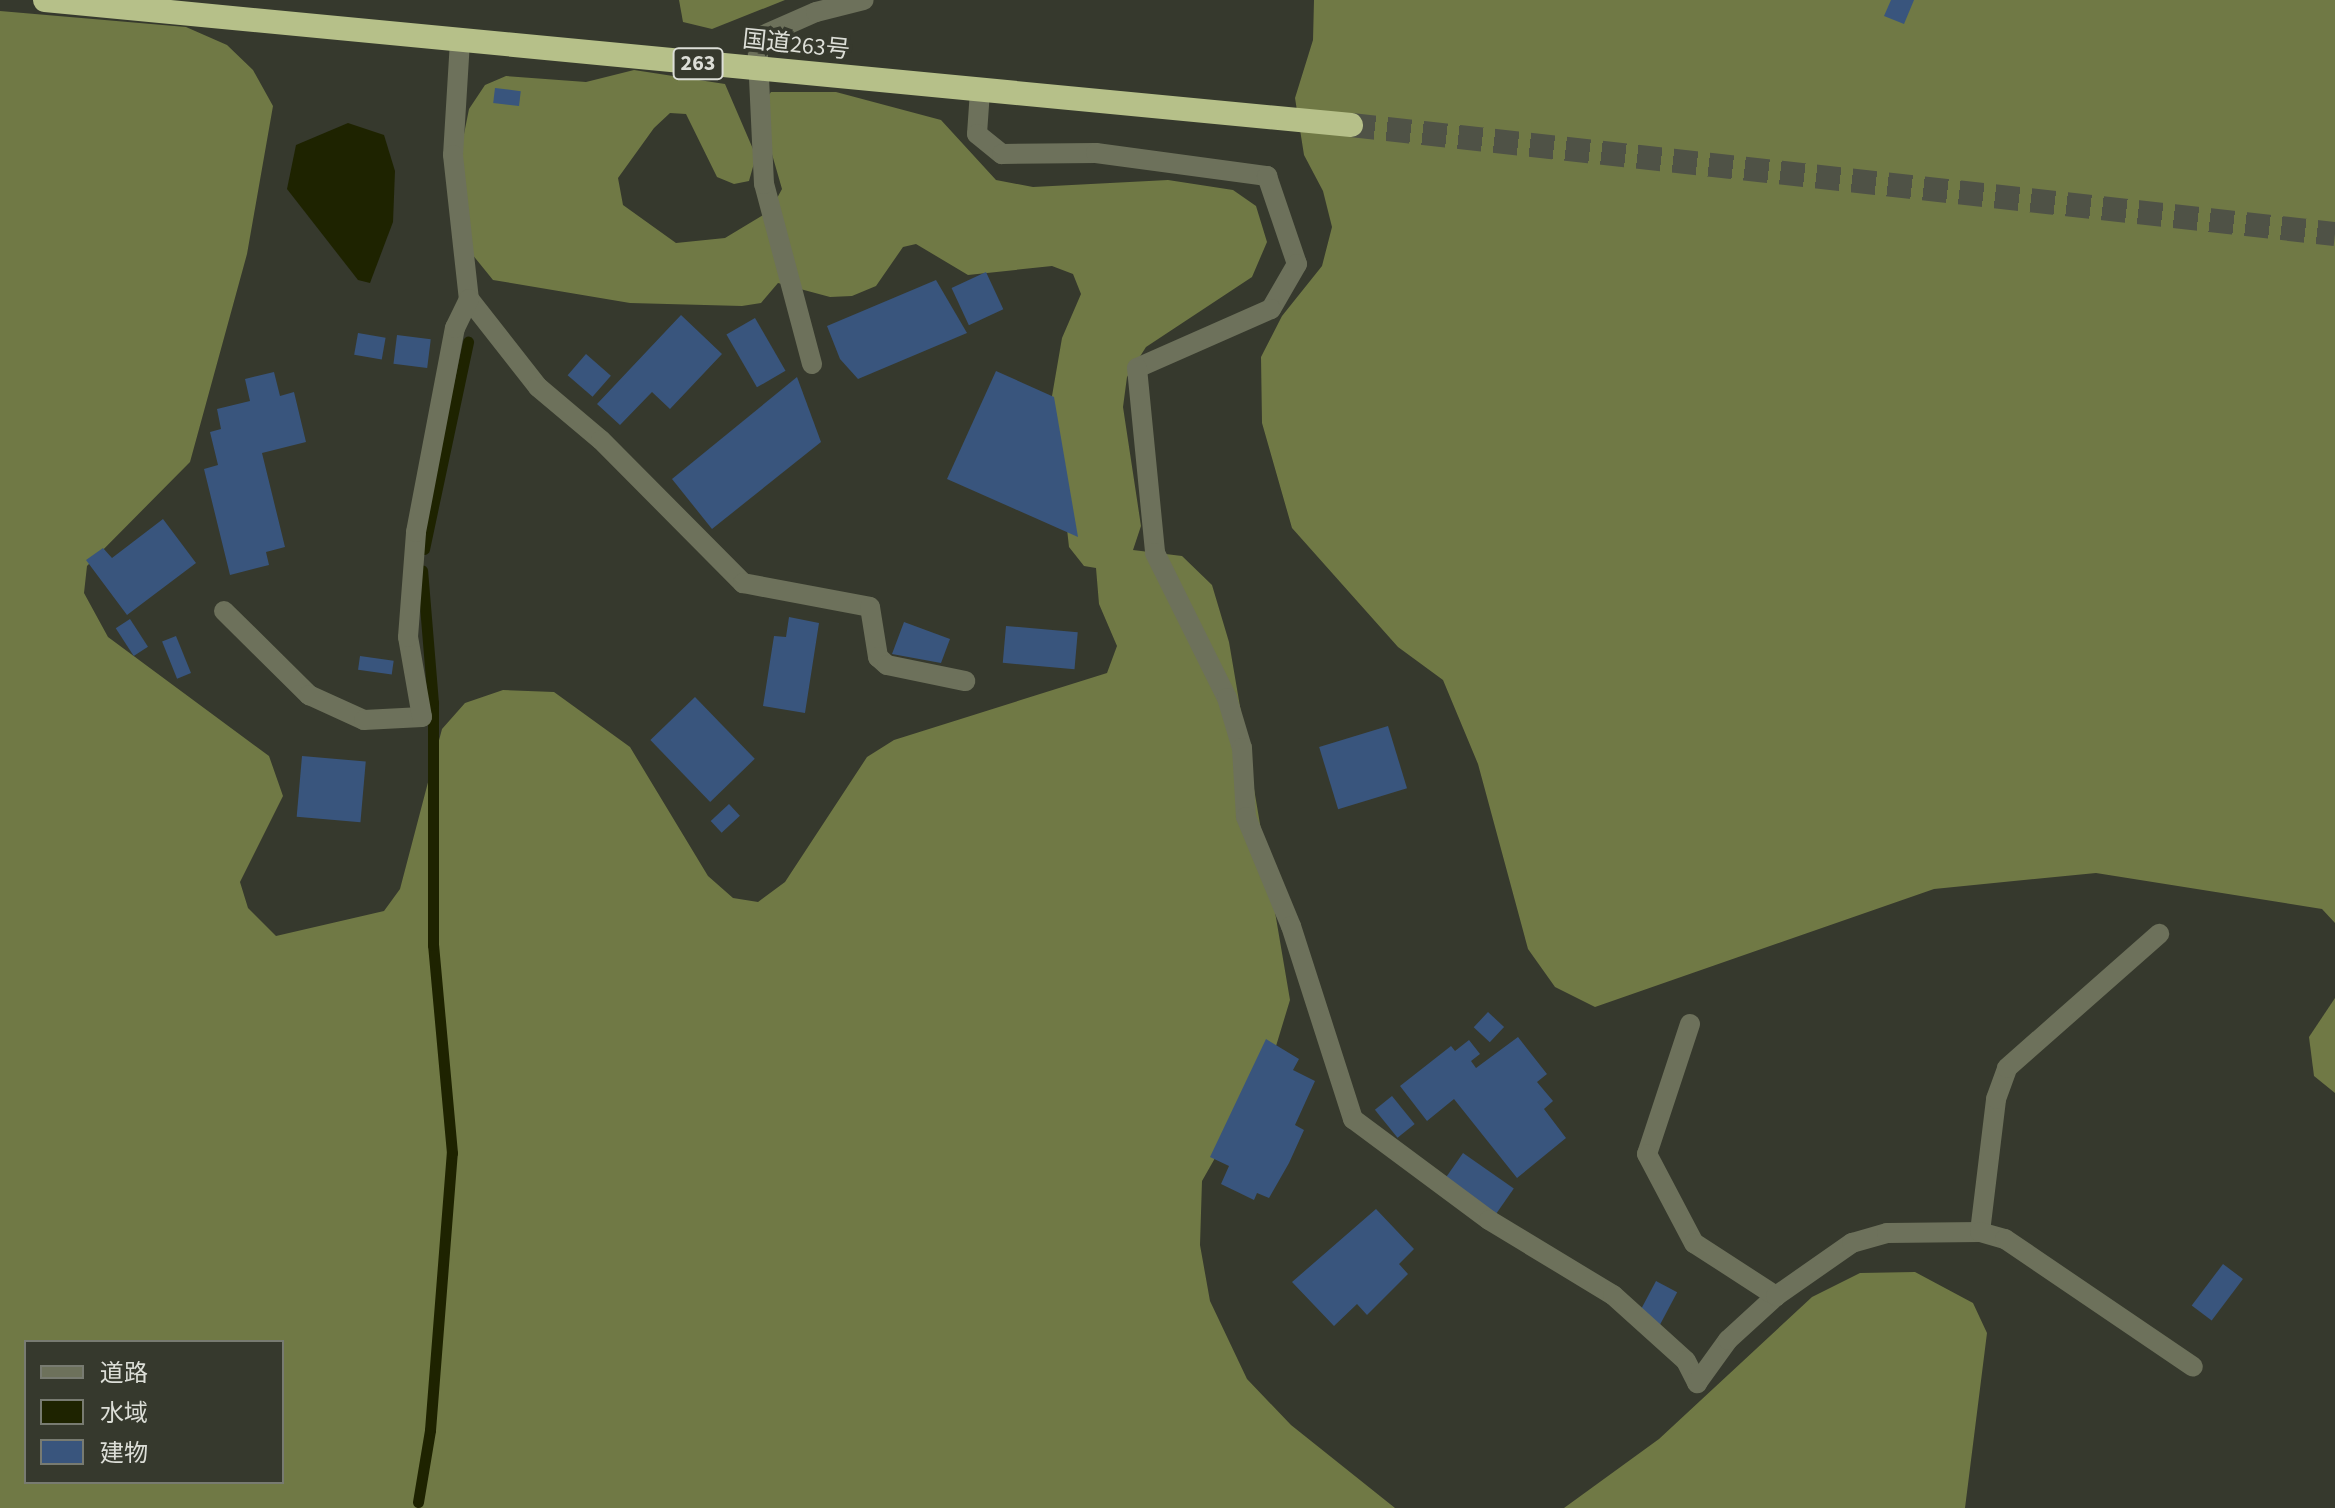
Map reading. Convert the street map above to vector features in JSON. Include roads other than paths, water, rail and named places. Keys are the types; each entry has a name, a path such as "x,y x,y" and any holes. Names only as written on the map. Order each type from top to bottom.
{"highway":[{"name":"国道263号","path":"45,0 1351,125"}],"street":[{"path":"812,364 764,184 755,69 757,38 816,12 864,0"},
{"path":"460,41 453,155 469,299 538,387 601,440 743,583 870,607 878,657 887,665 965,681"},
{"path":"980,91 977,134 1002,154 1096,153 1267,176 1297,264 1271,309 1137,368 1155,553 1227,698 1242,748 1246,817 1291,926 1353,1119 1489,1220 1613,1295 1686,1361 1697,1383 1728,1340 1776,1296 1852,1243 1887,1233 1980,1232 2031,1256 2193,1367"},
{"path":"224,611 309,695 364,720 422,717 408,637 416,532 455,328 469,299"},
{"path":"1980,1232 1996,1099 2007,1068 2159,934"},
{"path":"1690,1024 1647,1154 1694,1243 1776,1296"}],"water":[{"path":"348,123 384,135 395,171 393,222 370,283 358,280 287,189 296,145"}],"waterway":[{"path":"424,549 468,342"},
{"path":"418,1502 430,1430 452,1153 433,945 433,703 422,570"}],"tunnel":[{"path":"1351,125 2335,234"}]}
